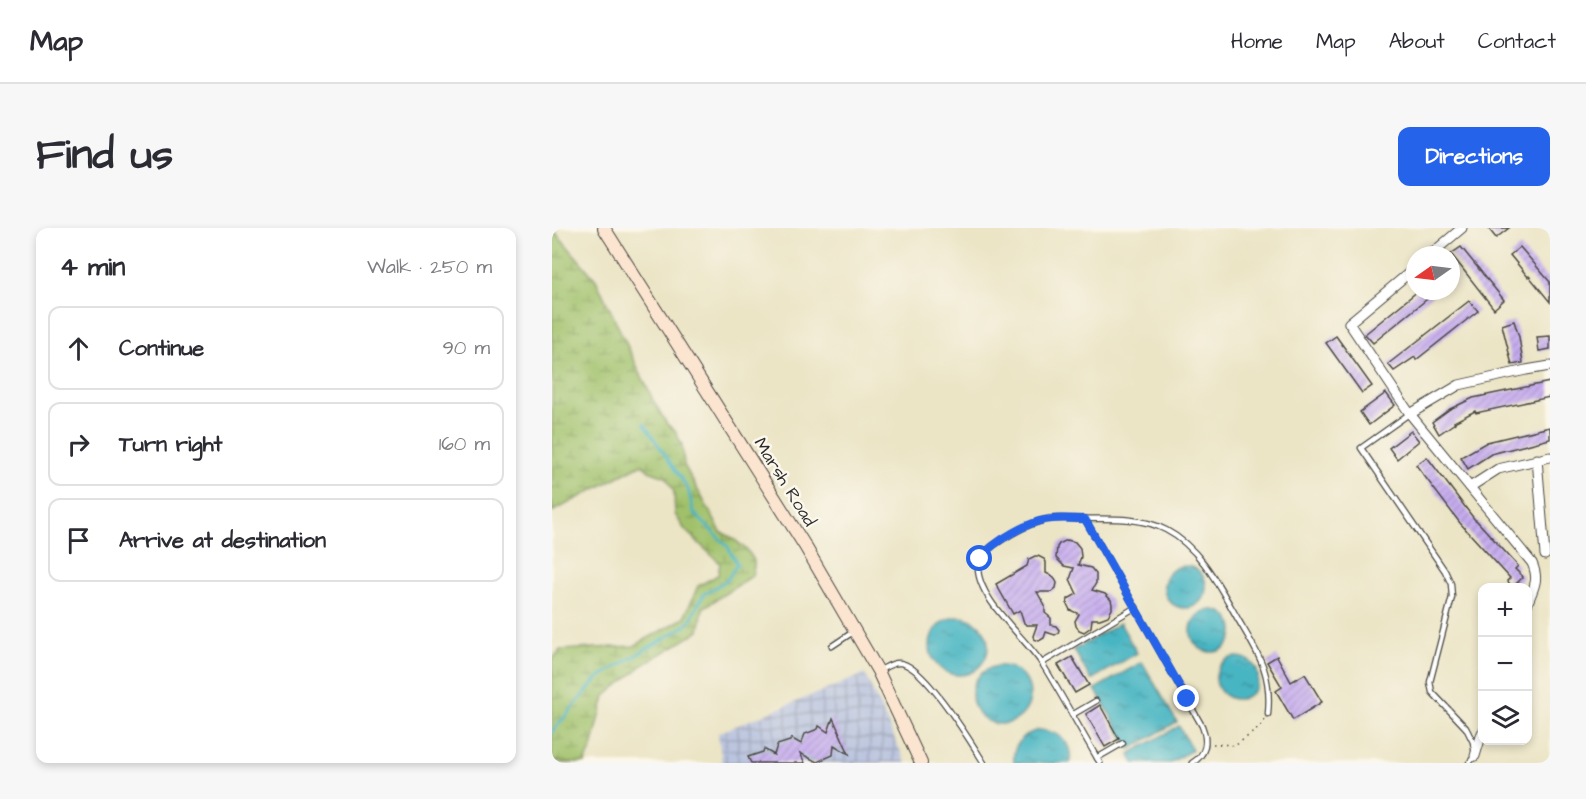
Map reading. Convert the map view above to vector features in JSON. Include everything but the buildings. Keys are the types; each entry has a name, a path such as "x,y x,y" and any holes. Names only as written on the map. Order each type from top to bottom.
{"main road":[{"name":"Marsh Road","path":"604,228 855,631 878,671 921,763"}],"street":[{"path":"1441,246 1462,228"},
{"path":"1406,275 1348,323 1410,414 1532,563 1537,579 1532,592"},
{"path":"1410,414 1459,385 1550,366"},
{"path":"1470,487 1498,469 1550,457"},
{"path":"1537,459 1545,555"},
{"path":"1472,759 1478,743"}],"lane":[{"path":"1410,414 1362,448 1445,571 1451,584 1452,597 1430,682 1432,692 1466,728 1473,742 1472,759"},
{"path":"1123,743 1099,760 1042,663 999,612 987,594 978,567 980,559 987,550 1022,528 1050,519 1123,519 1144,522 1180,539 1195,552 1209,571 1256,649 1269,685 1268,714"},
{"path":"1085,519 1202,726 1206,744 1199,758 1192,763"},
{"path":"1042,663 1136,607"},
{"path":"832,646 855,631"},
{"path":"878,671 898,663 907,664 917,671 954,715 984,763"},
{"path":"1072,715 1096,701"}],"path":[{"path":"1206,744 1236,745 1259,728 1268,714"}],"shaded area":[{"path":"865,674 906,763 722,763 718,733"}],"green space":[{"path":"552,228 596,280 655,404 667,424 675,431 682,445 684,465 721,532 744,548 754,563 752,576 703,608 699,631 643,665 605,696 592,748 585,763 561,763 559,761 552,763 552,660 560,650 634,646 684,618 698,586 718,575 720,563 685,530 675,514 674,492 666,477 649,471 642,464 552,512"}],"water":[{"path":"1185,566 1193,567 1200,572 1205,579 1205,595 1200,602 1193,607 1185,608 1177,607 1170,602 1165,595 1164,587 1165,579 1170,572 1177,567"},
{"path":"1212,610 1227,616 1233,631 1227,646 1212,652 1197,646 1191,631 1197,616"},
{"path":"959,617 970,619 983,630 988,646 986,657 975,670 959,675 948,673 935,662 930,646 932,635 943,622"},
{"path":"1120,623 1137,653 1091,680 1074,650"},
{"path":"1237,657 1245,658 1252,663 1257,670 1257,686 1252,693 1245,698 1237,699 1229,698 1222,693 1217,686 1216,678 1217,670 1222,663 1229,658"},
{"path":"1142,662 1177,722 1130,749 1095,689"},
{"path":"995,666 1007,666 1022,674 1030,689 1030,701 1022,716 1007,724 995,724 980,716 972,701 972,689 980,674"},
{"path":"1179,726 1192,750 1170,763 1134,763 1129,754"},
{"path":"1039,730 1053,733 1063,739 1069,749 1070,763 1014,763 1019,741"}],"waterway":[{"path":"552,732 598,678 688,624 704,594 727,580 737,564 728,547 694,513 688,489 644,424"}],"route":[{"path":"980,559 987,550 1022,528 1050,519 1085,519 1187,699"}]}
